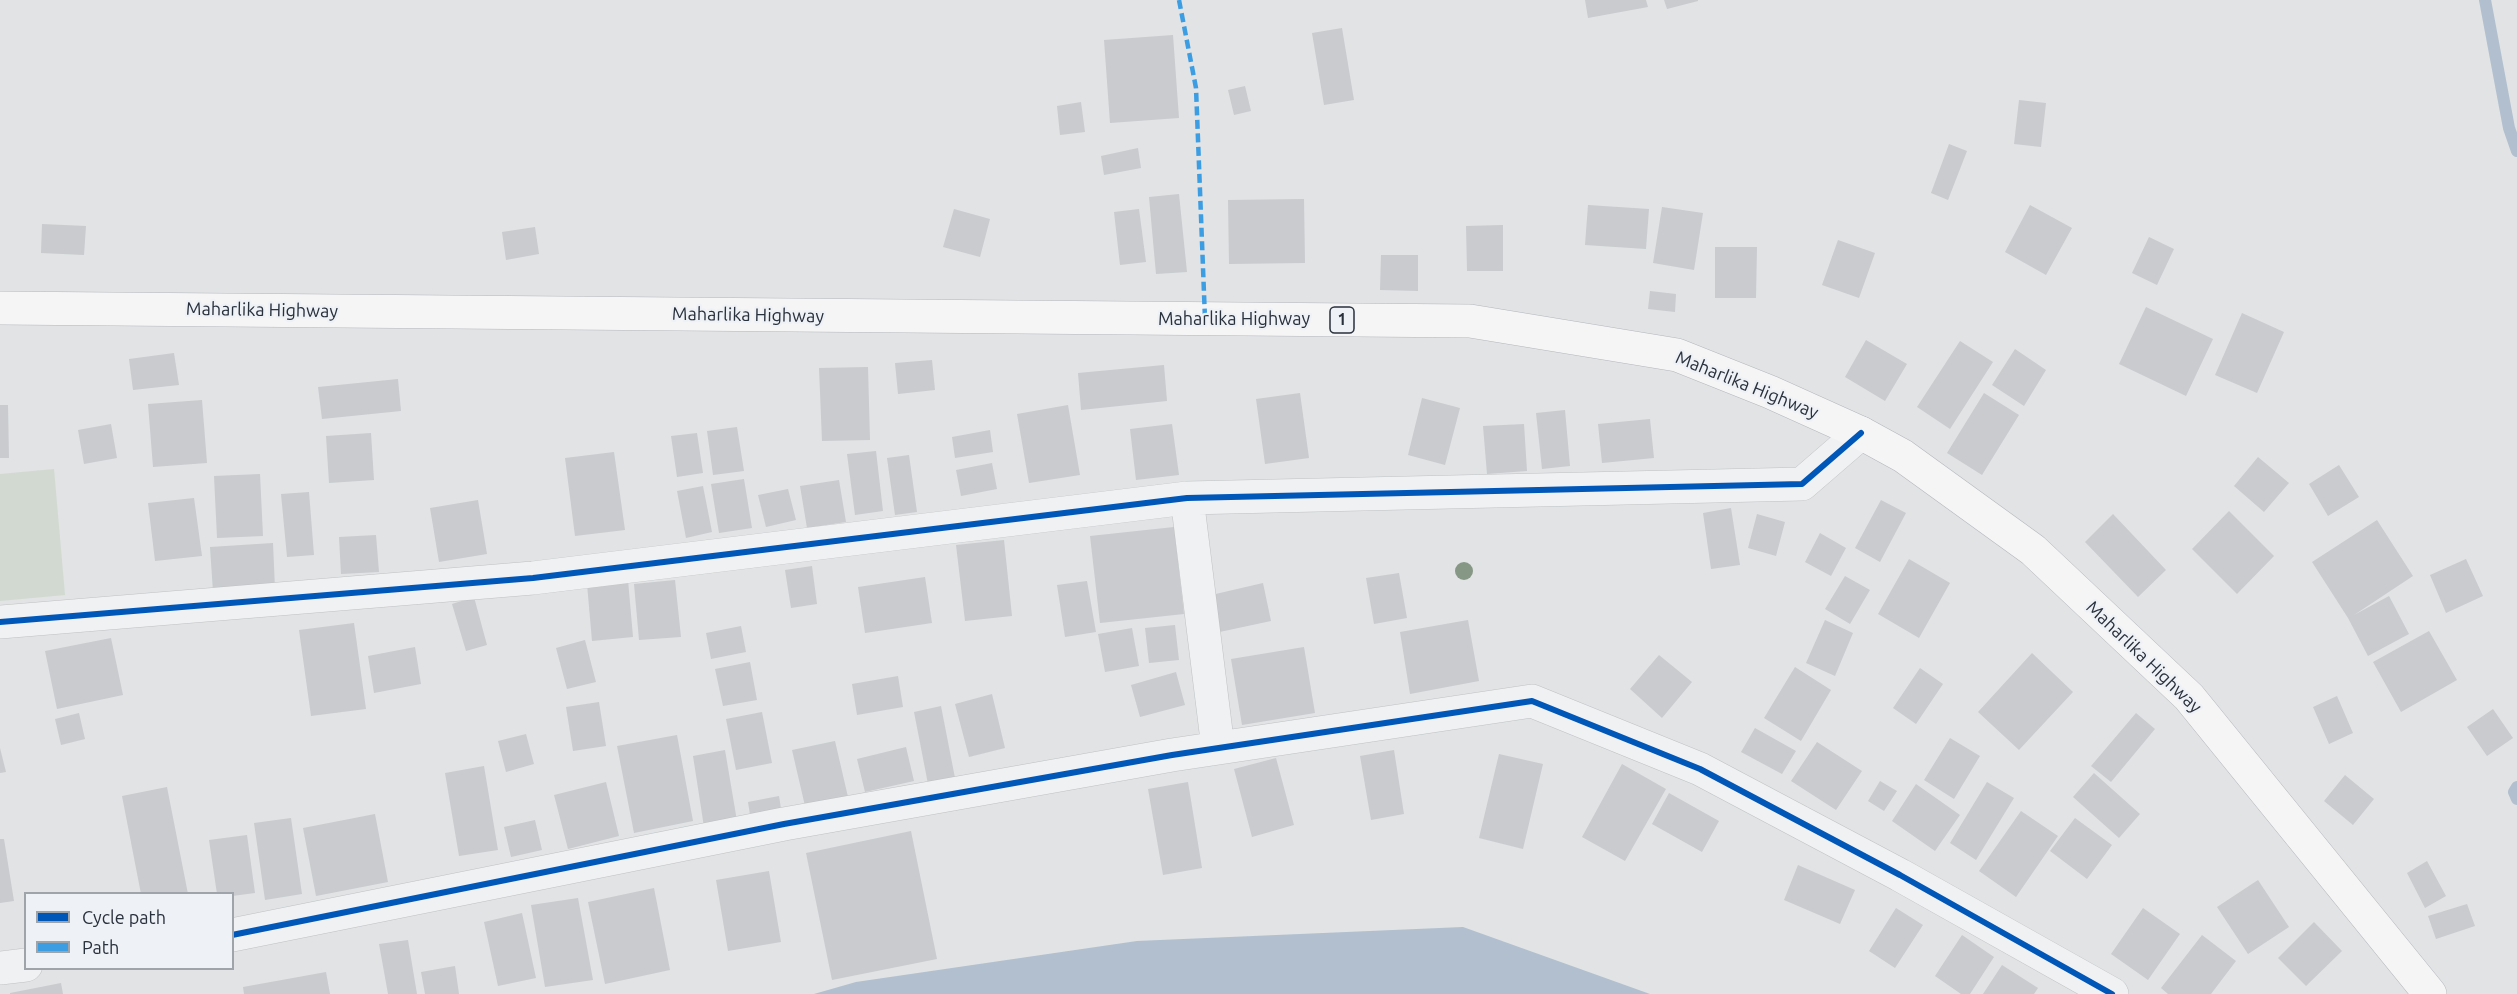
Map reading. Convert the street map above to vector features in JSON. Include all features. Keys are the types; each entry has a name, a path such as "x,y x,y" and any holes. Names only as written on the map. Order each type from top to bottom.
{"highway":[{"name":"Maharlika Highway","path":"0,308 1470,321 1677,355 1770,392 1861,433 1903,456 2033,550 2189,697 2430,994"}],"street":[{"path":"0,622 533,578 1187,498 1802,484 1861,433"},
{"path":"1187,498 1218,748"},
{"path":"234,935 784,824 1218,748 1532,701 1700,769 1900,875 2112,994"},
{"path":"0,968 24,965"}],"shaded area":[{"path":"54,469 65,595 0,601 0,474"}],"water":[{"path":"1463,927 1650,994 814,994 856,982 1137,941"}],"building":[{"path":"1585,0 1646,0 1648,7 1588,18"},
{"path":"1664,0 1698,0 1698,1 1667,9"},
{"path":"1342,28 1354,100 1324,105 1312,33"},
{"path":"1173,35 1179,118 1110,123 1104,40"},
{"path":"1245,86 1251,111 1234,115 1228,90"},
{"path":"2019,100 2046,103 2041,147 2014,144"},
{"path":"1081,102 1085,132 1060,135 1057,106"},
{"path":"1949,144 1967,151 1948,200 1931,193"},
{"path":"1138,148 1141,168 1104,175 1101,156"},
{"path":"1179,194 1187,272 1156,274 1149,197"},
{"path":"1304,199 1305,263 1229,264 1228,200"},
{"path":"1588,205 1649,209 1646,249 1585,245"},
{"path":"2030,205 2072,228 2046,275 2005,252"},
{"path":"1662,207 1703,213 1694,270 1653,263"},
{"path":"954,209 990,219 980,257 943,247"},
{"path":"1139,209 1146,262 1120,265 1114,212"},
{"path":"42,224 86,226 84,255 41,253"},
{"path":"1503,225 1503,271 1467,271 1466,226"},
{"path":"535,227 539,254 506,260 502,232"},
{"path":"2149,237 2174,249 2157,285 2132,273"},
{"path":"1838,240 1875,253 1859,298 1822,285"},
{"path":"1715,247 1757,247 1756,298 1715,298"},
{"path":"1381,255 1418,255 1418,291 1380,290"},
{"path":"1650,291 1676,294 1675,312 1648,309"},
{"path":"2146,307 2213,339 2186,396 2119,364"},
{"path":"2242,313 2284,332 2257,393 2215,375"},
{"path":"1866,340 1907,364 1885,401 1845,377"},
{"path":"1960,341 1993,362 1950,429 1917,407"},
{"path":"2015,349 2046,370 2024,406 1992,385"},
{"path":"174,353 179,385 133,390 129,359"},
{"path":"932,360 935,390 898,394 895,363"},
{"path":"1164,365 1167,401 1081,410 1078,373"},
{"path":"868,367 870,440 822,441 819,368"},
{"path":"398,379 401,411 322,419 318,387"},
{"path":"1300,393 1309,458 1265,464 1256,399"},
{"path":"1984,393 2019,415 1982,475 1947,453"},
{"path":"1422,398 1460,408 1445,465 1408,455"},
{"path":"202,400 207,463 153,467 148,404"},
{"path":"0,405 8,405 9,458 0,458"},
{"path":"1068,405 1080,475 1029,483 1017,414"},
{"path":"1565,410 1570,466 1542,469 1536,413"},
{"path":"1650,419 1654,458 1602,463 1598,424"},
{"path":"111,424 117,458 84,464 78,430"},
{"path":"1172,424 1179,475 1136,480 1130,429"},
{"path":"1524,424 1527,471 1487,474 1483,426"},
{"path":"737,427 744,471 713,475 707,431"},
{"path":"990,430 993,452 955,458 952,437"},
{"path":"371,433 374,480 329,483 326,436"},
{"path":"697,433 703,473 677,477 671,436"},
{"path":"876,451 883,511 855,515 847,454"},
{"path":"614,452 625,530 575,536 565,458"},
{"path":"909,455 917,512 895,515 887,458"},
{"path":"2258,457 2289,483 2264,512 2234,486"},
{"path":"992,463 997,489 961,496 956,470"},
{"path":"2339,465 2359,497 2328,516 2309,484"},
{"path":"260,474 263,536 217,538 214,476"},
{"path":"744,479 752,528 719,533 711,484"},
{"path":"839,480 846,522 807,528 800,486"},
{"path":"703,486 712,532 686,538 677,491"},
{"path":"788,489 796,520 766,527 758,495"},
{"path":"309,492 314,555 287,557 281,494"},
{"path":"194,498 202,556 155,561 148,503"},
{"path":"478,500 487,554 439,562 430,508"},
{"path":"1881,500 1906,513 1880,562 1855,548"},
{"path":"1731,508 1740,565 1711,569 1703,513"},
{"path":"2229,511 2274,556 2237,594 2192,549"},
{"path":"1757,514 1785,522 1776,556 1748,548"},
{"path":"2113,514 2166,570 2138,597 2085,542"},
{"path":"2377,520 2413,576 2354,615 2389,596 2409,634 2368,656 2348,618 2312,562"},
{"path":"1174,527 1184,614 1100,623 1090,536"},
{"path":"1820,533 1846,548 1831,576 1805,562"},
{"path":"376,535 379,572 341,574 339,537"},
{"path":"1004,540 1012,616 965,621 956,545"},
{"path":"273,543 275,589 213,592 210,547"},
{"path":"1909,559 1950,583 1919,638 1878,614"},
{"path":"2466,559 2483,596 2446,613 2430,575"},
{"path":"812,566 817,604 791,608 785,570"},
{"path":"1399,573 1407,618 1374,624 1366,578"},
{"path":"1845,576 1870,590 1850,624 1825,609"},
{"path":"925,577 932,623 865,633 858,587"},
{"path":"628,580 633,637 592,641 587,584"},
{"path":"675,580 681,637 639,640 634,584"},
{"path":"1087,581 1096,632 1065,637 1057,585"},
{"path":"1263,583 1271,621 1215,633 1207,596"},
{"path":"474,597 487,645 466,651 452,604"},
{"path":"1468,620 1479,681 1410,694 1400,632"},
{"path":"1825,620 1853,633 1835,676 1806,663"},
{"path":"354,623 366,709 311,716 299,630"},
{"path":"1175,625 1179,660 1149,663 1145,628"},
{"path":"741,626 746,652 711,659 706,633"},
{"path":"1132,628 1139,666 1105,672 1098,634"},
{"path":"2429,631 2457,680 2401,712 2373,662"},
{"path":"111,638 123,695 57,709 45,651"},
{"path":"585,640 596,682 567,689 556,648"},
{"path":"415,647 421,684 374,693 368,656"},
{"path":"1304,647 1315,713 1242,725 1231,659"},
{"path":"2032,653 2073,692 2019,750 1978,712"},
{"path":"1659,655 1692,682 1662,718 1630,689"},
{"path":"750,662 757,700 723,706 715,669"},
{"path":"1795,667 1831,690 1801,741 1764,718"},
{"path":"1920,668 1943,684 1916,724 1893,708"},
{"path":"1176,672 1185,705 1140,717 1131,685"},
{"path":"898,676 903,707 857,715 852,684"},
{"path":"992,694 1005,748 969,757 955,704"},
{"path":"2337,696 2353,733 2329,744 2313,707"},
{"path":"599,702 606,746 573,751 566,707"},
{"path":"941,706 955,778 928,784 914,712"},
{"path":"2493,709 2513,738 2487,756 2467,727"},
{"path":"762,712 772,763 736,770 726,719"},
{"path":"79,713 85,739 61,745 55,719"},
{"path":"2136,713 2155,729 2111,782 2091,766"},
{"path":"1755,728 1796,751 1782,774 1741,752"},
{"path":"526,734 534,764 506,772 498,741"},
{"path":"677,735 693,821 634,833 617,746"},
{"path":"1950,738 1980,756 1954,799 1924,780"},
{"path":"835,741 848,797 805,806 792,750"},
{"path":"1817,742 1862,771 1836,810 1791,781"},
{"path":"906,747 914,781 865,792 857,759"},
{"path":"0,748 6,772 0,773"},
{"path":"725,750 737,821 704,827 693,756"},
{"path":"1394,750 1404,814 1371,820 1360,756"},
{"path":"1499,754 1543,764 1523,849 1479,838"},
{"path":"1276,758 1294,825 1252,837 1234,769"},
{"path":"1622,764 1666,789 1625,861 1582,837"},
{"path":"484,766 498,850 459,856 445,773"},
{"path":"2094,773 2140,814 2119,838 2073,797"},
{"path":"2345,775 2374,799 2353,825 2324,801"},
{"path":"1880,781 1897,791 1884,811 1868,801"},
{"path":"606,782 619,836 568,849 554,795"},
{"path":"1188,782 1202,868 1163,875 1148,789"},
{"path":"1987,782 2014,798 1976,860 1950,843"},
{"path":"1916,784 1960,815 1935,851 1892,821"},
{"path":"167,787 188,892 141,892 122,796"},
{"path":"1669,793 1719,821 1702,852 1652,824"},
{"path":"779,796 782,815 751,821 748,802"},
{"path":"2021,811 2058,836 2016,897 1979,871"},
{"path":"375,814 388,882 316,896 303,828"},
{"path":"291,818 302,894 265,900 254,823"},
{"path":"2075,818 2112,845 2087,879 2050,851"},
{"path":"535,820 542,850 511,857 504,827"},
{"path":"911,831 937,959 832,980 806,853"},
{"path":"247,835 255,893 234,896 234,892 217,892 209,840"},
{"path":"0,839 4,839 14,901 0,903"},
{"path":"2427,861 2446,896 2425,908 2407,873"},
{"path":"1798,865 1855,890 1840,924 1784,900"},
{"path":"769,871 781,942 728,951 716,880"},
{"path":"2258,880 2289,927 2248,954 2217,907"},
{"path":"654,888 670,970 605,984 588,902"},
{"path":"578,898 593,980 545,987 531,905"},
{"path":"2467,904 2475,926 2436,939 2428,916"},
{"path":"1896,908 1923,925 1895,968 1869,951"},
{"path":"2143,908 2180,934 2148,980 2111,954"},
{"path":"522,913 536,978 498,986 484,922"},
{"path":"2314,922 2342,951 2306,986 2278,958"},
{"path":"1962,935 1994,957 1970,994 1961,994 1935,976"},
{"path":"2202,935 2236,961 2211,994 2168,994 2161,988"},
{"path":"408,940 417,994 388,994 379,944"},
{"path":"2002,965 2038,988 2034,994 1983,994"},
{"path":"455,966 459,994 425,994 421,972"},
{"path":"326,972 330,994 244,994 243,987"},
{"path":"61,983 63,994 10,994 10,993"}],"waterway":[{"path":"2485,0 2509,128 2517,151"},
{"path":"2517,787 2514,792 2517,799"}],"marked path":[{"path":"1179,0 1196,88 1205,319"}],"cycle path":[{"path":"0,622 533,578 1187,498 1802,484 1861,433"},
{"path":"234,935 784,824 1172,755 1532,701 1700,769 1900,875 2112,994"}]}
